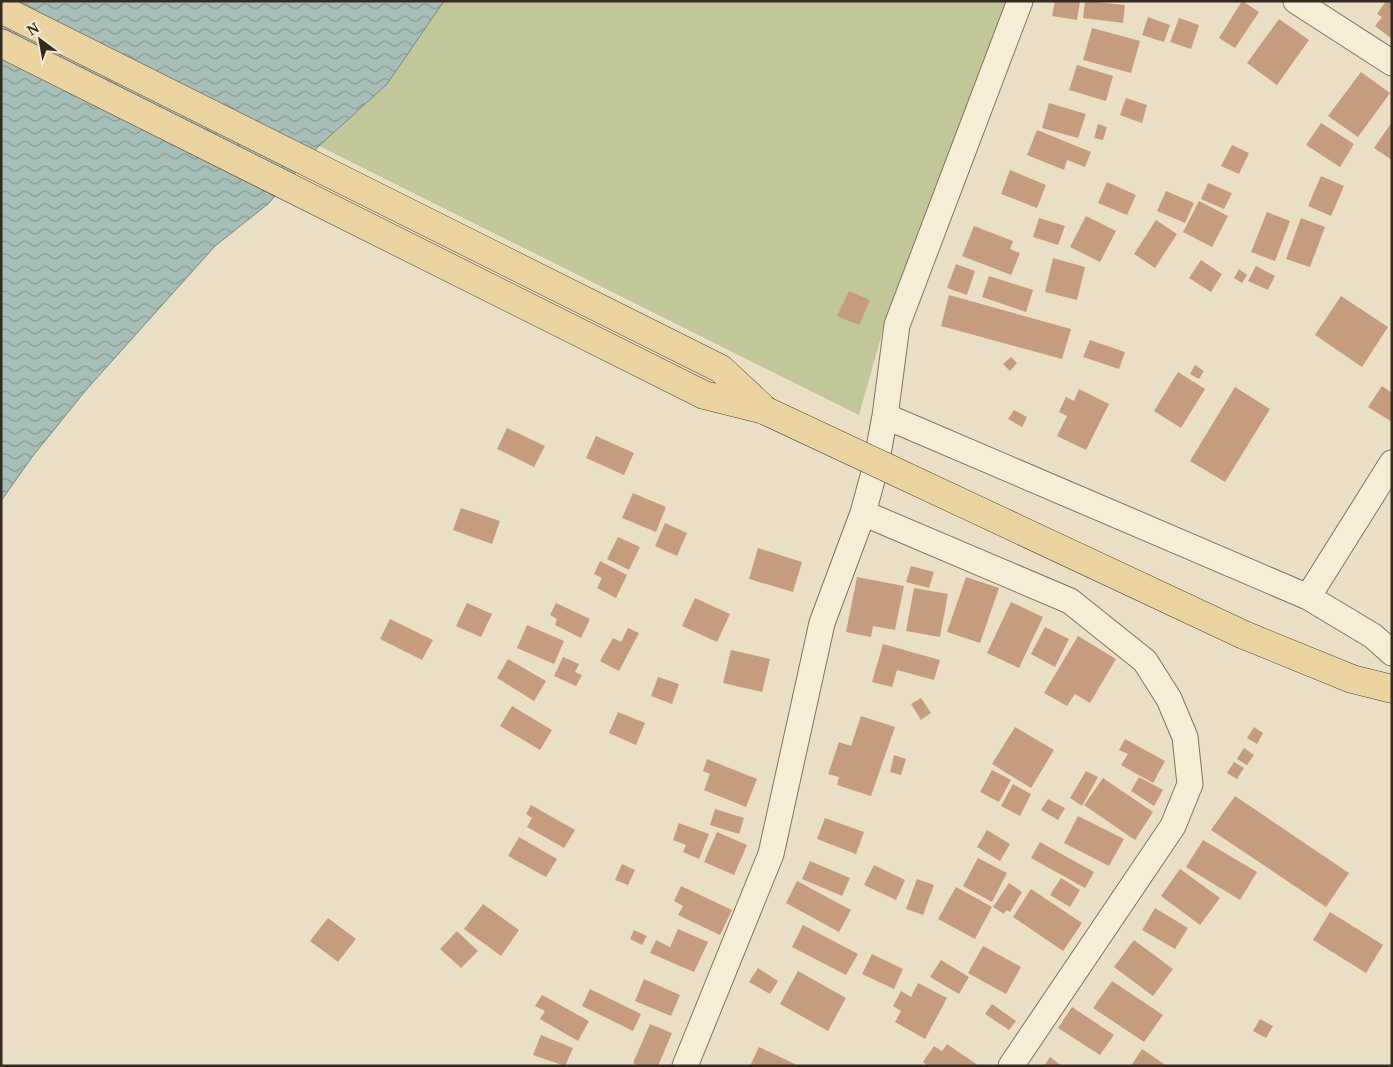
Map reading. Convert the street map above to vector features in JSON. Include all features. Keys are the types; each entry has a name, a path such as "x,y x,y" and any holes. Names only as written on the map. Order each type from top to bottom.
{"main road":[{"path":"1,9 721,369 766,411"},
{"path":"1,43 704,395 766,411 1244,636 1352,679 1392,689"}],"street":[{"path":"685,1066 771,854 822,623 863,513 885,416 897,325 1015,19 1020,1"},
{"path":"1296,1 1392,63"},
{"path":"885,416 1308,597 1373,636 1392,653"},
{"path":"1308,597 1392,463"},
{"path":"863,513 1070,601 1145,661 1169,699 1185,737 1190,784 1173,826 1011,1066"}],"green space":[{"path":"444,1 1008,1 886,319 859,415 319,146 387,84"}],"water":[{"path":"1,1 444,1 387,84 319,146 268,204 215,246 86,390 32,457 1,501"}],"building":[{"path":"1055,1 1080,1 1077,20 1052,16"},
{"path":"1085,1 1125,5 1123,23 1083,18"},
{"path":"1242,1 1259,12 1235,48 1219,38"},
{"path":"1386,1 1392,1 1392,39 1375,26 1382,17 1377,14"},
{"path":"1148,17 1170,25 1164,42 1142,35"},
{"path":"1179,18 1199,25 1191,49 1170,42"},
{"path":"1279,19 1309,40 1277,85 1247,63"},
{"path":"1092,28 1140,41 1131,73 1083,60"},
{"path":"1077,65 1113,76 1106,101 1069,90"},
{"path":"1361,72 1390,93 1358,137 1328,116"},
{"path":"1126,98 1147,105 1142,123 1120,115"},
{"path":"1049,103 1086,114 1078,138 1042,128"},
{"path":"1392,122 1392,160 1374,148"},
{"path":"1321,123 1354,144 1340,167 1306,145"},
{"path":"1098,124 1107,127 1103,140 1094,138"},
{"path":"1037,130 1091,152 1085,167 1067,160 1064,170 1027,155"},
{"path":"1232,145 1249,153 1239,174 1221,166"},
{"path":"1010,170 1046,185 1037,208 1001,194"},
{"path":"1321,176 1344,186 1331,216 1308,206"},
{"path":"1107,182 1136,195 1127,215 1098,203"},
{"path":"1208,183 1232,193 1224,209 1201,199"},
{"path":"1166,191 1194,203 1185,223 1157,211"},
{"path":"1199,201 1228,216 1212,247 1183,232"},
{"path":"1267,212 1290,221 1275,261 1251,252"},
{"path":"1086,216 1116,231 1100,262 1070,247"},
{"path":"1039,218 1065,226 1058,245 1033,237"},
{"path":"1301,218 1325,227 1310,267 1286,259"},
{"path":"1156,220 1177,234 1155,268 1134,254"},
{"path":"974,226 1013,241 1010,249 1020,253 1011,275 962,256"},
{"path":"1053,258 1085,267 1077,300 1045,292"},
{"path":"1201,260 1222,274 1211,292 1189,278"},
{"path":"956,264 975,271 967,295 947,288"},
{"path":"1256,266 1275,276 1268,290 1248,281"},
{"path":"1239,269 1247,275 1242,283 1234,278"},
{"path":"989,276 1033,290 1026,312 982,297"},
{"path":"849,291 870,300 859,325 837,316"},
{"path":"949,295 1071,329 1062,359 941,326"},
{"path":"1341,296 1388,327 1362,367 1315,335"},
{"path":"1090,340 1125,352 1119,369 1083,357"},
{"path":"1011,357 1017,363 1010,371 1003,364"},
{"path":"1195,365 1204,371 1199,379 1190,374"},
{"path":"1178,372 1205,389 1181,428 1154,411"},
{"path":"1382,386 1392,393 1392,422 1368,407"},
{"path":"1235,387 1270,409 1225,482 1190,461"},
{"path":"1079,389 1109,404 1086,450 1057,436 1067,416 1059,412 1066,397 1074,401"},
{"path":"1014,410 1027,417 1022,427 1008,419"},
{"path":"507,428 545,446 534,467 497,449"},
{"path":"596,436 634,453 624,475 586,458"},
{"path":"633,493 666,507 656,532 622,518"},
{"path":"461,508 500,521 492,544 453,530"},
{"path":"665,523 687,533 677,556 655,546"},
{"path":"618,537 640,547 629,570 607,559"},
{"path":"758,548 802,562 793,592 749,579"},
{"path":"600,561 627,575 616,598 597,588 602,578 594,574"},
{"path":"911,566 934,572 929,588 906,582"},
{"path":"857,577 904,586 895,630 873,626 871,637 846,632"},
{"path":"966,577 999,588 980,643 947,632"},
{"path":"914,588 948,594 940,637 906,631"},
{"path":"695,598 730,614 717,642 682,626"},
{"path":"1011,602 1043,617 1019,668 987,653"},
{"path":"467,603 492,614 481,637 456,626"},
{"path":"556,603 590,619 581,638 555,625 557,619 550,615"},
{"path":"390,619 433,640 422,660 380,639"},
{"path":"527,625 564,641 554,664 517,648"},
{"path":"1045,627 1069,639 1055,667 1031,654"},
{"path":"628,628 639,633 619,671 600,661 613,638 621,642"},
{"path":"1078,636 1116,659 1090,703 1075,694 1067,706 1044,693"},
{"path":"883,644 940,660 934,680 897,670 892,687 872,682"},
{"path":"731,650 770,659 762,692 723,683"},
{"path":"563,657 579,664 575,672 582,675 576,686 554,676"},
{"path":"508,659 546,681 534,701 497,678"},
{"path":"658,677 679,684 672,704 651,696"},
{"path":"921,698 931,713 921,720 911,704"},
{"path":"512,706 552,730 540,750 500,726"},
{"path":"618,712 645,723 636,745 609,733"},
{"path":"861,716 895,727 871,796 837,785 839,777 828,774 839,742 851,746"},
{"path":"1015,727 1054,750 1031,788 992,764"},
{"path":"1254,727 1263,733 1257,744 1247,738"},
{"path":"1125,739 1165,761 1153,783 1121,765 1128,754 1119,750"},
{"path":"1244,748 1254,755 1247,765 1237,759"},
{"path":"894,755 906,759 901,775 890,772"},
{"path":"707,759 757,779 746,807 704,790 710,774 703,771"},
{"path":"1234,762 1244,768 1237,779 1227,773"},
{"path":"992,770 1011,780 999,802 980,792"},
{"path":"1086,771 1098,777 1082,806 1070,798"},
{"path":"1139,777 1163,790 1154,806 1131,791"},
{"path":"1103,778 1153,812 1135,840 1084,805"},
{"path":"1013,784 1031,794 1020,816 1001,806"},
{"path":"1235,796 1349,873 1326,907 1211,830"},
{"path":"1048,799 1065,808 1058,820 1041,810"},
{"path":"531,805 575,830 564,848 527,827 532,818 526,814"},
{"path":"715,809 744,818 739,834 710,825"},
{"path":"1078,816 1124,839 1109,866 1064,843"},
{"path":"825,818 864,832 856,854 817,839"},
{"path":"679,823 709,834 699,859 683,852 686,845 673,840"},
{"path":"987,830 1010,844 1000,861 977,847"},
{"path":"717,832 747,845 734,875 704,862"},
{"path":"519,837 557,859 546,877 508,856"},
{"path":"1203,840 1257,872 1240,900 1186,867"},
{"path":"1040,842 1094,872 1085,888 1031,858"},
{"path":"978,858 1007,873 992,902 963,886"},
{"path":"810,861 850,878 842,896 802,879"},
{"path":"622,864 635,870 628,885 615,880"},
{"path":"874,865 905,880 896,900 864,885"},
{"path":"1180,869 1220,898 1200,925 1161,896"},
{"path":"1061,878 1080,890 1070,907 1050,895"},
{"path":"917,879 934,885 923,915 906,909"},
{"path":"797,881 851,910 839,932 786,903"},
{"path":"1009,883 1022,892 1010,912 1006,910 1004,914 993,907"},
{"path":"681,886 732,910 720,935 678,915 683,906 674,901"},
{"path":"956,887 992,907 975,939 938,919"},
{"path":"1031,889 1082,923 1063,951 1013,917"},
{"path":"483,904 519,930 501,956 464,929"},
{"path":"1155,908 1188,928 1175,949 1142,930"},
{"path":"1330,912 1383,945 1366,973 1313,940"},
{"path":"328,918 356,939 338,962 310,941"},
{"path":"803,925 858,954 846,975 792,947"},
{"path":"678,929 708,942 694,972 650,953 656,940 670,947"},
{"path":"634,930 647,936 642,945 630,939"},
{"path":"457,931 478,951 461,968 440,949"},
{"path":"1134,940 1173,969 1153,996 1114,967"},
{"path":"983,946 1021,967 1006,994 968,973"},
{"path":"872,954 903,969 894,989 862,974"},
{"path":"941,960 969,977 959,994 930,977"},
{"path":"758,968 778,981 770,994 749,982"},
{"path":"798,971 846,998 828,1031 780,1004"},
{"path":"644,979 680,995 671,1016 635,1001"},
{"path":"1112,981 1163,1015 1144,1042 1093,1008"},
{"path":"918,983 947,998 925,1039 895,1022 901,1011 893,1006 901,991 911,997"},
{"path":"590,989 641,1014 633,1031 582,1006"},
{"path":"542,995 589,1021 578,1041 540,1019 545,1011 535,1006"},
{"path":"992,1004 1016,1021 1009,1030 985,1014"},
{"path":"1072,1007 1114,1035 1100,1055 1058,1028"},
{"path":"1260,1019 1273,1026 1266,1038 1253,1031"},
{"path":"650,1024 672,1033 658,1066 639,1066 633,1063"},
{"path":"541,1035 573,1048 565,1066 533,1055"},
{"path":"947,1044 979,1066 928,1066 923,1062 934,1046 942,1051"},
{"path":"759,1047 795,1064 794,1066 750,1066"},
{"path":"1142,1049 1167,1066 1131,1066"},
{"path":"1050,1057 1062,1066 1044,1066"}]}
